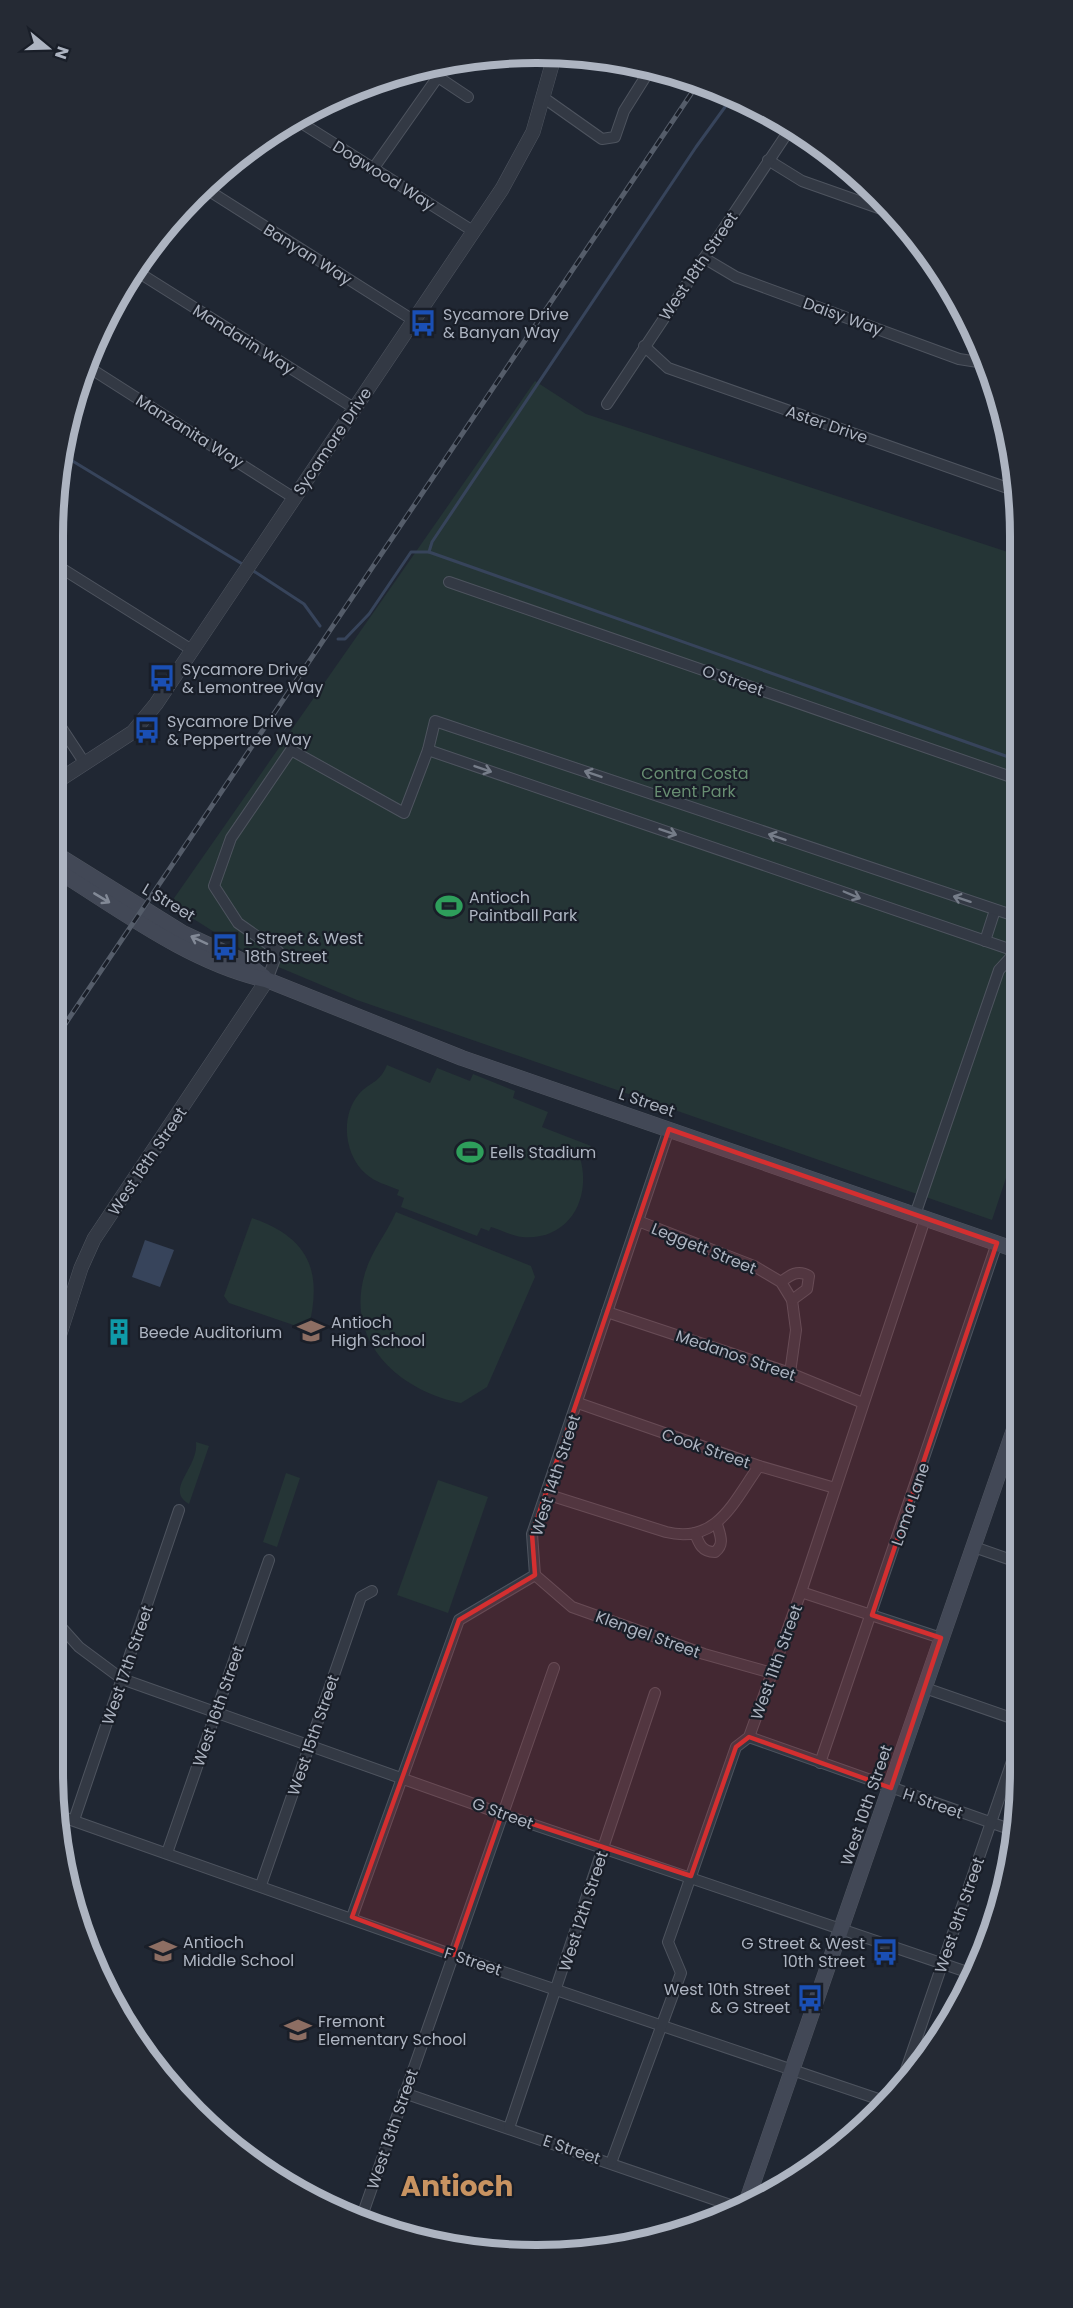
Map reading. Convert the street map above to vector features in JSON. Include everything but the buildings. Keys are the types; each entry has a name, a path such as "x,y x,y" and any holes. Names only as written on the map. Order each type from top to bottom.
{"main road":[{"name":"L Street","path":"63,859 183,933 243,961 267,980"},
{"name":"L Street","path":"63,875 179,945 237,974 267,980 462,1058 1010,1248"},
{"name":"West 10th Street","path":"749,2194 1010,1442"}],"street":[{"name":"Sycamore Drive","path":"63,776 117,744 141,724 192,650 510,176 533,132 553,64"},
{"path":"373,169 441,73"},
{"path":"544,98 602,139 615,137 624,111 646,76"},
{"path":"438,77 468,97"},
{"name":"Dogwood Way","path":"304,124 473,231"},
{"name":"West 18th Street","path":"607,404 786,134"},
{"path":"768,160 802,181 876,207"},
{"name":"Banyan Way","path":"212,193 413,320"},
{"name":"Daisy Way","path":"704,258 736,277 959,359 977,362"},
{"name":"Mandarin Way","path":"142,275 354,408"},
{"name":"Aster Drive","path":"644,346 668,368 1007,488"},
{"name":"Manzanita Way","path":"93,370 294,498"},
{"path":"63,570 192,650"},
{"name":"O Street","path":"449,582 1010,777"},
{"path":"267,980 278,951 238,923 214,886 231,838 291,750 404,813 428,750 435,720 1010,915"},
{"path":"63,731 84,762"},
{"path":"428,750 1010,948"},
{"path":"985,941 995,910"},
{"name":"West 11th Street","path":"611,2163 681,1973 668,1942 736,1747 749,1737 801,1592 999,970 1010,958"},
{"name":"West 18th Street","path":"63,1322 81,1268 94,1239 267,980"},
{"name":"West 14th Street","path":"535,1575 532,1534 669,1129"},
{"name":"Leggett Street","path":"639,1221 754,1266 781,1282 792,1300 796,1330 790,1373"},
{"name":"Loma Lane","path":"820,1763 997,1243"},
{"path":"781,1282 792,1274 803,1272 809,1276 807,1289 792,1300"},
{"name":"Medanos Street","path":"608,1312 790,1373 863,1403"},
{"name":"Cook Street","path":"578,1403 759,1466 835,1488"},
{"path":"546,1494 681,1535 695,1533 717,1524 759,1466"},
{"name":"West 17th Street","path":"74,1820 179,1510"},
{"path":"695,1533 700,1546 707,1552 715,1552 720,1548 722,1540 717,1524"},
{"path":"975,1547 1010,1559"},
{"name":"West 16th Street","path":"167,1853 269,1560"},
{"path":"352,1917 459,1620 535,1575"},
{"name":"Klengel Street","path":"535,1575 572,1607 704,1654 772,1673"},
{"name":"West 15th Street","path":"261,1885 361,1597 372,1591"},
{"path":"801,1592 941,1638"},
{"name":"G Street","path":"63,1630 79,1647 122,1679 502,1814 691,1876 965,1972"},
{"name":"West 13th Street","path":"363,2212 554,1668"},
{"path":"925,1688 1010,1718"},
{"name":"West 12th Street","path":"509,2128 655,1694"},
{"name":"H Street","path":"749,1737 1006,1828"},
{"name":"West 9th Street","path":"907,2066 1010,1767"},
{"name":"F Street","path":"66,1818 352,1917 453,1955 557,1988 878,2099"},
{"name":"E Street","path":"404,2092 728,2204"}],"highlighted area":[{"path":"669,1129 997,1243 872,1615 941,1638 891,1788 749,1737 736,1747 691,1876 502,1814 453,1955 352,1917 459,1620 535,1575 532,1534"}],"green space":[{"name":"Contra Costa Event Park","path":"535,381 586,414 1010,553 1010,1166 992,1220 357,1000 252,956 170,904"},
{"name":"Eells Stadium","path":"387,1065 430,1083 437,1068 470,1081 473,1074 515,1091 513,1098 548,1112 542,1127 591,1146 585,1159 580,1158 583,1188 573,1214 553,1232 538,1236 522,1237 491,1227 489,1231 481,1228 477,1236 401,1207 404,1198 397,1195 399,1190 373,1179 359,1166 353,1157 347,1135 349,1113 353,1103 359,1094 381,1076"},
{"path":"396,1212 531,1266 535,1277 487,1387 461,1403 438,1397 398,1375 382,1359 370,1341 363,1321 361,1298 365,1273"},
{"path":"252,1218 272,1226 287,1236 299,1247 307,1260 314,1291 308,1330 229,1303 224,1296"},
{"path":"196,1442 209,1446 189,1504 182,1498 180,1492 196,1452"},
{"path":"286,1473 300,1478 277,1547 263,1542"},
{"path":"438,1480 488,1497 448,1613 397,1595"}],"water":[{"path":"145,1240 174,1250 160,1287 132,1277"}],"waterway":[{"path":"429,552 432,542 696,147 728,103"},
{"path":"70,459 244,565"},
{"path":"338,639 345,639 369,614 411,552 429,552 1010,758"},
{"path":"252,570 304,604 320,626"}],"railway":[{"path":"63,1027 694,90"}],"place":[{"name":"Sycamore Drive & Banyan Way","path":"423,323"},
{"name":"Sycamore Drive & Lemontree Way","path":"162,678"},
{"name":"Sycamore Drive & Peppertree Way","path":"147,730"},
{"name":"Antioch Paintball Park","path":"449,906"},
{"name":"L Street & West 18th Street","path":"225,947"},
{"name":"Eells Stadium","path":"470,1152"},
{"name":"Antioch High School","path":"311,1331"},
{"name":"Beede Auditorium","path":"119,1332"},
{"name":"Antioch Middle School","path":"163,1951"},
{"name":"G Street & West 10th Street","path":"885,1952"},
{"name":"West 10th Street & G Street","path":"810,1998"},
{"name":"Fremont Elementary School","path":"298,2030"}],"district":[{"name":"Antioch","path":"457,2186"}]}
